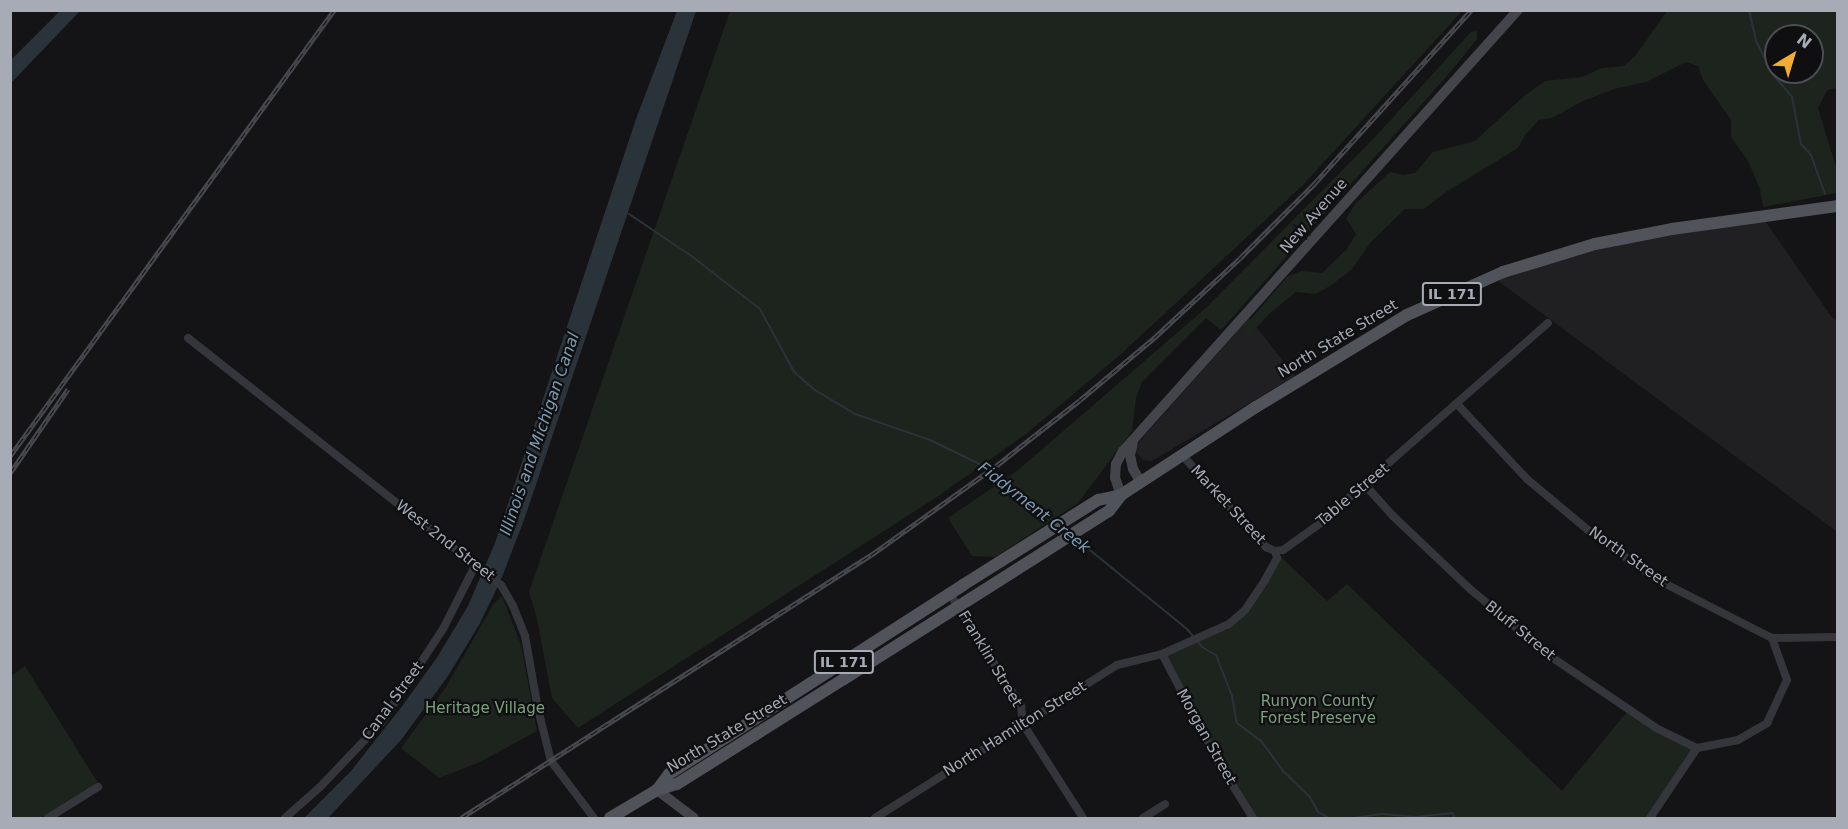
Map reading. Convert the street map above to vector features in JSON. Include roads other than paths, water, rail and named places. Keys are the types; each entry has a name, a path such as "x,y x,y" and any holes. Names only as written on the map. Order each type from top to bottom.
{"main road":[{"name":"New Avenue","path":"1121,495 1115,478 1116,464 1123,451 1518,10"},
{"name":"North State Street","path":"657,790 669,774 1035,539 1098,500 1121,495 1141,483 1388,326 1503,272 1556,254 1626,237 1833,206"},
{"path":"1133,442 1130,455 1133,469 1141,483"},
{"name":"North State Street","path":"657,790 677,784 1095,520 1109,511 1121,495"},
{"path":"657,790 694,819"},
{"name":"IL 171","path":"610,819 657,790"}],"street":[{"name":"Table Street","path":"1275,551 1283,550 1318,525 1548,323"},
{"name":"West 2nd Street","path":"188,338 501,585 513,606 525,636 538,709 551,761 594,819"},
{"name":"North Street","path":"1458,404 1527,479 1588,530 1656,579 1772,638 1838,637"},
{"name":"Market Street","path":"1182,455 1266,547 1275,551"},
{"name":"Bluff Street","path":"1365,485 1393,516 1470,589 1542,649 1638,717 1697,748"},
{"path":"1162,654 1229,624 1245,610 1273,567 1277,558 1275,551"},
{"name":"Canal Street","path":"285,819 320,788 381,723 443,629 476,564"},
{"name":"Franklin Street","path":"950,594 1022,706 1023,724 1083,819"},
{"path":"1650,819 1697,748 1738,741 1767,723 1787,680 1772,638"},
{"name":"North Hamilton Street","path":"875,819 1117,665 1162,654"},
{"name":"Morgan Street","path":"1162,654 1220,765 1253,819"},
{"path":"48,819 98,787"},
{"path":"1143,819 1165,804"}],"water":[{"path":"60,11 80,11 11,83 11,60"},
{"name":"Illinois and Michigan Canal","path":"677,11 696,11 524,520 500,582 479,625 448,676 401,740 328,818 304,818 351,771 403,705 438,656 468,606 495,543 636,119"}],"waterway":[{"path":"1749,10 1756,41 1774,76 1792,97 1801,144 1811,155 1825,194"},
{"name":"Fiddyment Creek","path":"629,214 690,255 760,309 794,372 815,390 855,414 930,440 976,462 1054,521"},
{"name":"Fiddyment Creek","path":"1075,538 1187,629 1202,647 1216,655 1232,696 1237,723 1262,742 1283,771 1310,797 1318,812 1329,818"},
{"name":"Fiddyment Creek","path":"1353,818 1382,814 1415,817 1453,813 1454,818"}],"railway":[{"path":"10,456 334,10"},
{"path":"461,818 871,555 997,465 1080,400 1154,338 1240,258 1314,184 1471,10"},
{"path":"10,473 68,389"}],"park label":[{"name":"Heritage Village","path":"485,709"},
{"name":"Runyon County Forest Preserve","path":"1318,710"}]}
